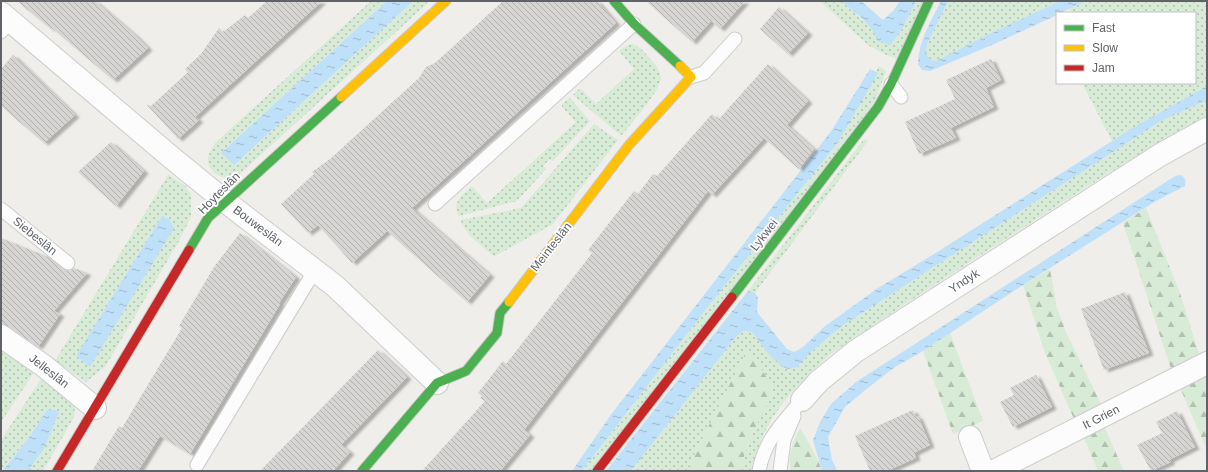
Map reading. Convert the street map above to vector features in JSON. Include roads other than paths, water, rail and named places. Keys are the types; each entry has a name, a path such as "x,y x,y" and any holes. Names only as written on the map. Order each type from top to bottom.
{"street":[{"name":"Hoyteslân","path":"57,471 208,218 446,1"},
{"path":"614,1 634,24 691,77"},
{"name":"Lykwei","path":"597,471 864,127 878,107 891,84 929,1"},
{"name":"Bouweslân","path":"4,22 226,202 335,286 438,383"},
{"name":"Meinteslân","path":"362,471 438,383 466,371 497,333 500,313 629,145 691,77"},
{"name":"Yndyk","path":"802,400 825,376 856,351 1160,154 1207,129"},
{"name":"Jelleslân","path":"1,336 44,366 95,408"},
{"name":"It Grien","path":"994,471 1207,363"},
{"path":"970,437 983,471"}],"lane":[{"path":"435,204 634,24"},
{"path":"691,77 704,73 735,39"},
{"path":"891,84 901,97"},
{"name":"Siebeslân","path":"1,209 68,263"},
{"path":"197,465 315,270"},
{"path":"780,471 784,440 802,400"},
{"name":"Yndyk","path":"759,471 765,448 771,436 802,400"}],"water":[{"path":"387,1 413,1 234,165 221,153"},
{"path":"841,1 861,1 883,20 894,10 900,1 916,1 902,29 890,45 877,41 872,29"},
{"path":"941,1 948,1 927,44 926,55 934,62 989,34 1060,1 1086,1 1062,12 1056,12 1056,15 992,45 930,71 922,70 918,64 920,48"},
{"path":"870,69 878,73 839,141 703,313 582,471 572,471 610,416 832,130"},
{"path":"1207,86 1207,100 1161,121 842,326 812,351 797,367 788,369 781,366 770,356 752,332 743,331 735,338 631,471 606,471 748,291 755,293 758,298 757,312 787,349 794,352 802,348 824,327 878,288 1134,127"},
{"path":"1181,175 1185,179 1185,186 1156,201 1023,285 923,351 895,367 864,391 845,407 828,437 832,460 837,471 822,471 813,440 820,422 831,404 856,382 1175,176"},
{"path":"162,216 169,219 174,228 90,367 76,356"},
{"path":"47,410 54,410 59,413 45,447 28,471 2,471 28,439"}]}
